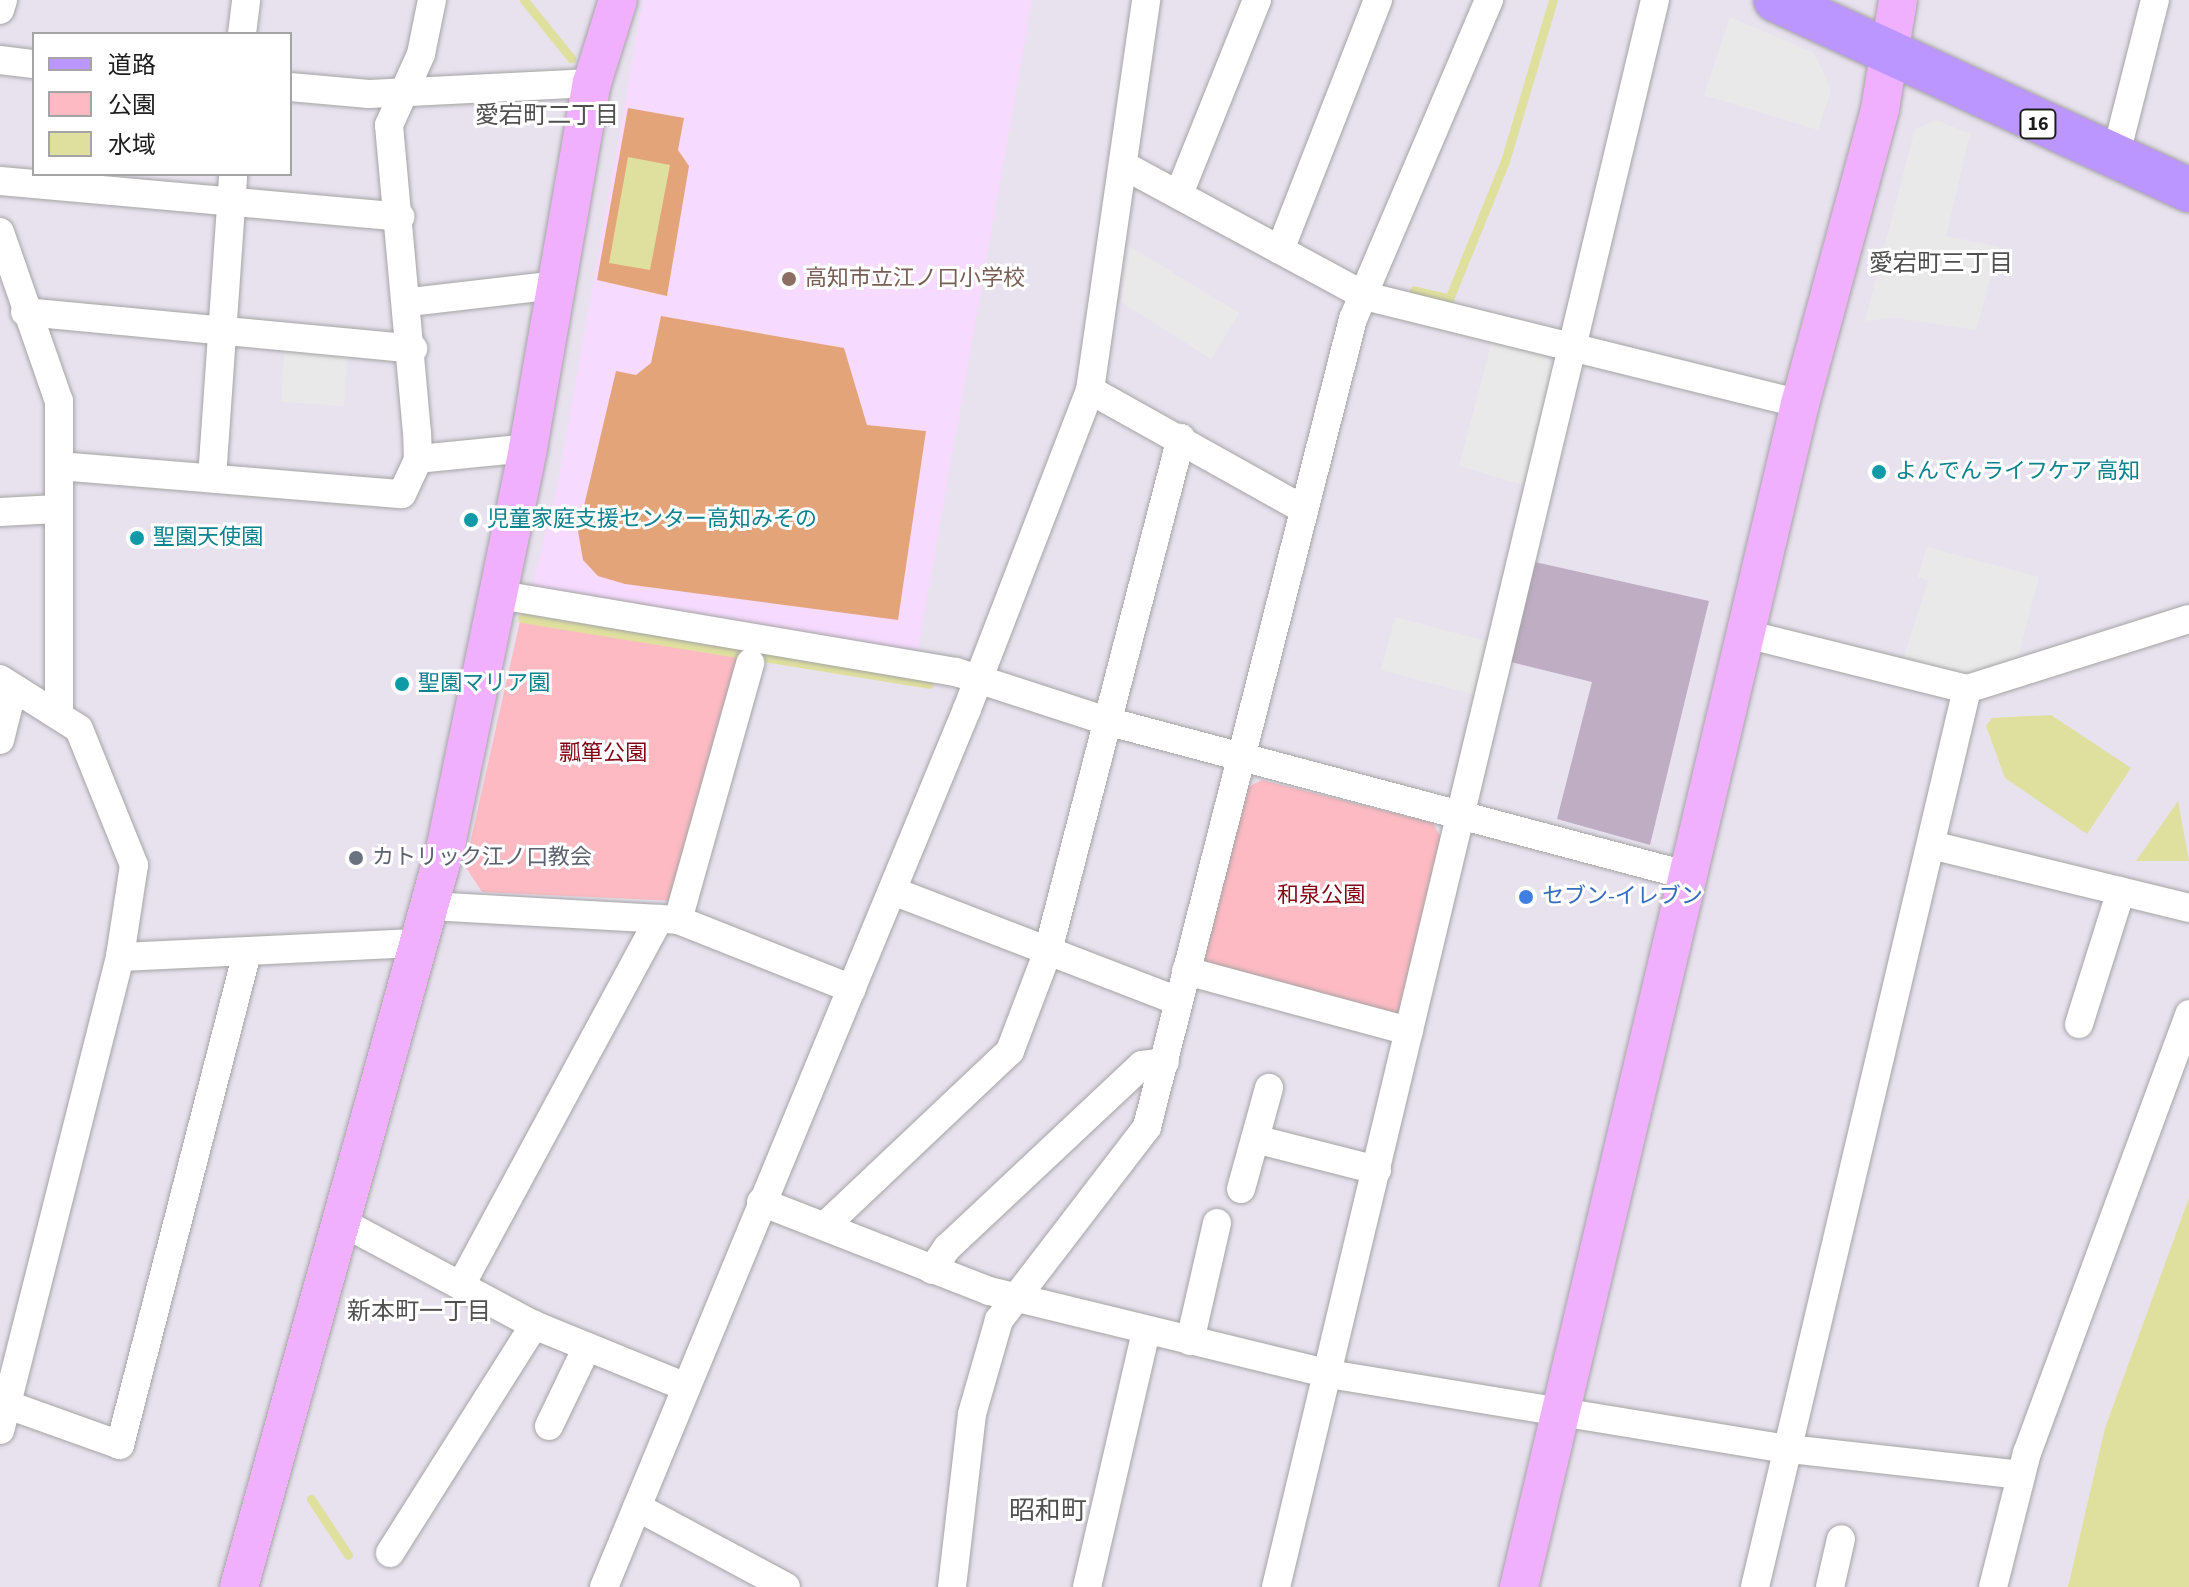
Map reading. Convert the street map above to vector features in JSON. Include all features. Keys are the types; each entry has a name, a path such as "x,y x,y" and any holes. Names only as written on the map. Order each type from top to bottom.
{"main road":[{"name":"16","path":"1776,0 2189,190"}],"street":[{"path":"0,10 3,0"},
{"path":"242,32 246,0"},
{"path":"59,466 402,494 418,459 410,302 389,125 421,54 432,0"},
{"path":"239,1587 338,1220 430,906 500,595 592,83 618,0"},
{"path":"604,1587 761,1202 893,891 1090,390 1144,0"},
{"path":"1179,194 1257,0"},
{"path":"1280,250 1378,0"},
{"path":"952,1587 972,1414 999,1320 1147,1127 1303,509 1365,296 1489,0"},
{"path":"1276,1587 1655,0"},
{"path":"1519,1587 1686,875 1888,53 1898,0"},
{"path":"2115,158 2155,0"},
{"path":"0,60 32,64"},
{"path":"292,87 402,93 592,83"},
{"path":"1123,165 1365,296 1800,404"},
{"path":"0,181 233,187 400,217"},
{"path":"212,478 226,330 233,187"},
{"path":"0,232 4,260 59,401 59,715"},
{"path":"410,302 557,285"},
{"path":"25,312 413,349"},
{"path":"1090,390 1181,438 1303,509"},
{"path":"827,1224 1010,1051 1048,951 1110,722 1181,438"},
{"path":"418,459 528,448"},
{"path":"0,512 57,509"},
{"path":"500,595 977,680 1110,722 1686,875"},
{"path":"1746,634 1967,689 2189,619"},
{"path":"461,1285 668,920 750,663"},
{"path":"0,740 7,683 59,715 89,747 134,865 120,957 2,1412 120,1445 247,953"},
{"path":"1755,1587 1935,846 1967,689"},
{"path":"1935,846 2189,908"},
{"path":"893,891 1178,1001"},
{"path":"2079,1024 2121,891"},
{"path":"430,906 668,920 852,989"},
{"path":"120,957 417,943"},
{"path":"1186,971 1409,1031"},
{"path":"1993,1587 2021,1475 2189,1014"},
{"path":"932,1270 947,1248 1142,1065 1165,1062"},
{"path":"1241,1189 1269,1088"},
{"path":"1255,1139 1377,1170"},
{"path":"761,1202 827,1224 932,1270 1013,1298 1329,1374 1789,1449 2021,1475"},
{"path":"338,1220 534,1325 686,1387"},
{"path":"1190,1341 1217,1223"},
{"path":"390,1553 534,1325"},
{"path":"1087,1587 1146,1331"},
{"path":"549,1426 587,1347"},
{"path":"637,1507 786,1587"},
{"path":"1830,1587 1841,1539"}],"shaded area":[{"name":"高知市立江ノ口小学校","path":"643,0 1032,0 917,655 532,588 557,487"},
{"path":"1730,17 1814,53 1831,90 1818,130 1704,95"},
{"path":"628,108 684,118 678,150 689,166 667,296 597,280"},
{"path":"1937,120 1970,134 1946,236 1999,247 1976,330 1897,318 1865,321 1915,129"},
{"path":"1129,246 1239,313 1211,359 1121,302"},
{"path":"661,316 844,348 867,425 926,431 898,620 625,584 598,576 583,560 578,531 616,371 636,375 651,363"},
{"path":"1492,341 1545,355 1554,369 1524,485 1459,466"},
{"path":"285,346 348,351 344,406 281,402"},
{"path":"1927,547 2039,577 2017,660 1957,676 1903,659 1928,581 1918,577"},
{"path":"1535,562 1709,601 1650,845 1557,819 1592,682 1511,662"},
{"path":"1395,617 1489,642 1475,695 1381,670"}],"green space":[{"name":"瓢箪公園","path":"520,621 744,657 677,901 482,892 465,866"},
{"name":"和泉公園","path":"1262,780 1433,823 1442,840 1401,1011 1390,1016 1212,969 1204,960 1246,788"}],"water":[{"path":"628,157 670,165 650,270 609,263"},
{"path":"2051,715 2131,768 2087,834 2005,778 1986,726 1992,718"},
{"path":"2178,801 2189,861 2136,861"},
{"path":"2189,1198 2189,1587 2068,1587 2105,1428"}],"waterway":[{"path":"524,0 571,58"},
{"path":"1414,290 1449,299 1505,161 1553,0"},
{"path":"522,618 929,684"},
{"path":"311,1499 348,1555"}],"place":[{"name":"高知市立江ノ口小学校","path":"789,279"},
{"name":"よんでんライフケア 高知","path":"1879,472"},
{"name":"児童家庭支援センター高知みその","path":"471,520"},
{"name":"聖園天使園","path":"137,538"},
{"name":"聖園マリア園","path":"402,684"},
{"name":"カトリック江ノ口教会","path":"356,858"},
{"name":"セブン-イレブン","path":"1526,897"}],"district":[{"name":"愛宕町二丁目","path":"547,116"},
{"name":"愛宕町三丁目","path":"1941,264"},
{"name":"新本町一丁目","path":"419,1312"},
{"name":"昭和町","path":"1048,1511"}]}
